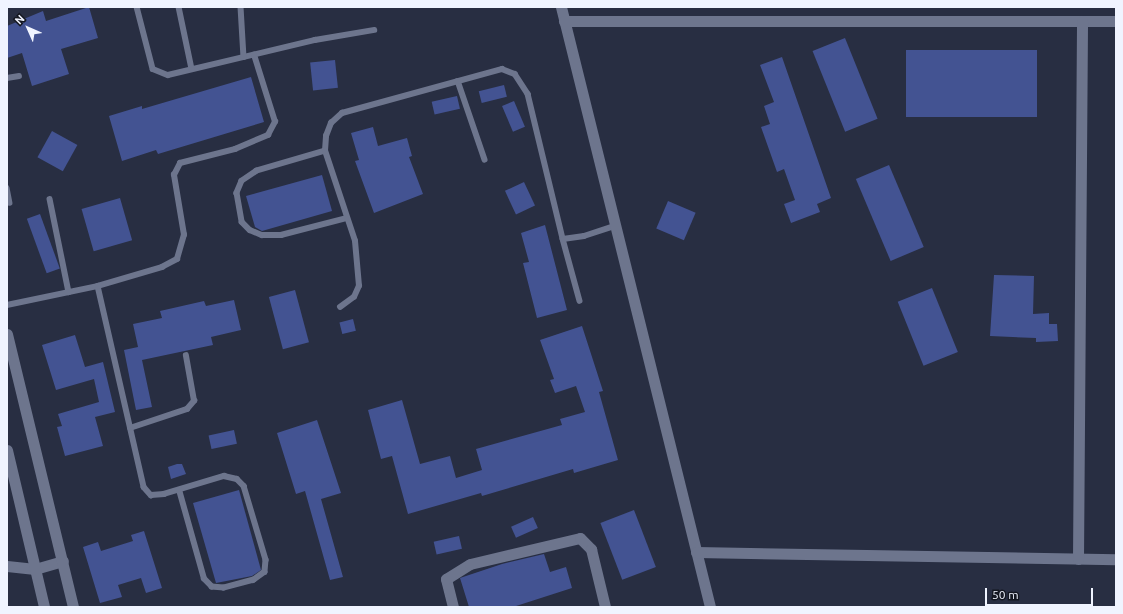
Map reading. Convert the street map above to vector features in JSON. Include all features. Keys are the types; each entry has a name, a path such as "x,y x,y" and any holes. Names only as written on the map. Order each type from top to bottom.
{"street":[{"path":"561,7 614,226 710,607"},
{"path":"564,20 1116,21"},
{"path":"1078,559 1082,21"},
{"path":"7,334 73,607"},
{"path":"7,450 44,607"},
{"path":"453,607 446,579 470,564 580,538 591,548 605,607"},
{"path":"696,552 1116,559"},
{"path":"7,566 35,569 63,561"}],"lane":[{"path":"137,7 153,69 168,75 315,40 374,30"},
{"path":"179,7 192,69"},
{"path":"242,7 244,57"},
{"path":"7,305 98,286 162,267 177,259 184,235 174,175 180,164 235,148 268,134 275,122 268,94 254,55"},
{"path":"340,307 354,297 359,286 354,241 325,151 326,136 331,123 342,113 502,69 515,74 528,94 580,301"},
{"path":"7,78 19,76"},
{"path":"458,81 485,160"},
{"path":"325,151 257,171 242,181 237,193 242,222 250,230 262,235 281,235 347,218"},
{"path":"7,188 10,203"},
{"path":"50,199 69,292"},
{"path":"563,238 584,236 614,226"},
{"path":"98,286 144,487 151,495 179,490 224,476 237,479 244,486 266,560 265,572 254,580 224,588 212,587 204,580 179,490"},
{"path":"130,428 187,409 194,401 186,356"}],"building":[{"path":"89,7 98,38 61,49 69,74 32,86 22,53 7,58 7,26 43,11 46,21"},
{"path":"845,38 878,119 845,132 813,51"},
{"path":"906,50 1037,50 1037,117 906,117"},
{"path":"782,57 831,198 817,204 820,212 791,223 784,204 795,200 784,169 777,172 761,127 770,124 764,106 774,102 760,65"},
{"path":"335,60 338,88 313,90 310,63"},
{"path":"251,77 264,122 158,154 156,150 122,161 109,116 142,106 142,109"},
{"path":"504,85 507,97 482,103 479,91"},
{"path":"457,96 460,109 435,115 432,102"},
{"path":"514,101 525,127 513,132 502,106"},
{"path":"373,127 378,146 407,138 412,156 409,157 423,194 374,213 355,161 359,160 351,133"},
{"path":"52,131 77,145 63,171 37,157"},
{"path":"889,165 924,247 891,261 856,179"},
{"path":"322,175 332,211 262,231 255,227 246,196"},
{"path":"524,182 535,206 516,214 505,191"},
{"path":"120,198 132,240 94,251 82,209"},
{"path":"668,201 696,213 684,240 656,229"},
{"path":"40,214 60,269 47,273 27,219"},
{"path":"545,225 567,310 537,318 523,263 529,262 521,233"},
{"path":"994,275 1034,276 1033,314 1049,313 1049,324 1057,324 1058,341 1036,342 1036,338 990,336"},
{"path":"932,288 958,352 924,366 898,302"},
{"path":"295,290 309,342 283,349 269,297"},
{"path":"234,300 241,330 211,337 213,345 142,360 152,407 136,410 124,350 138,347 133,324 162,318 160,311 204,301 206,306"},
{"path":"353,319 356,331 342,334 339,322"},
{"path":"582,326 603,391 599,392 618,460 574,473 573,469 482,496 481,493 408,514 392,456 381,459 368,410 402,400 420,464 450,456 456,478 482,470 476,449 562,425 560,419 585,412 576,386 555,393 550,380 554,379 540,340"},
{"path":"75,335 85,367 103,362 115,412 95,417 103,446 65,456 57,427 62,426 58,414 99,402 94,379 56,390 42,345"},
{"path":"317,420 341,493 321,499 343,577 330,580 305,491 296,494 277,433"},
{"path":"234,430 237,444 211,449 209,435"},
{"path":"182,464 186,474 171,479 168,467"},
{"path":"239,490 261,570 252,576 216,583 193,503"},
{"path":"634,510 656,567 622,580 600,523"},
{"path":"533,517 538,528 516,538 511,527"},
{"path":"144,531 162,588 146,593 141,578 118,585 122,597 100,603 83,547 98,542 101,551 133,541 131,535"},
{"path":"459,536 462,549 437,555 434,542"},
{"path":"544,554 550,572 566,567 572,588 513,607 469,607 460,578 502,564"}]}
